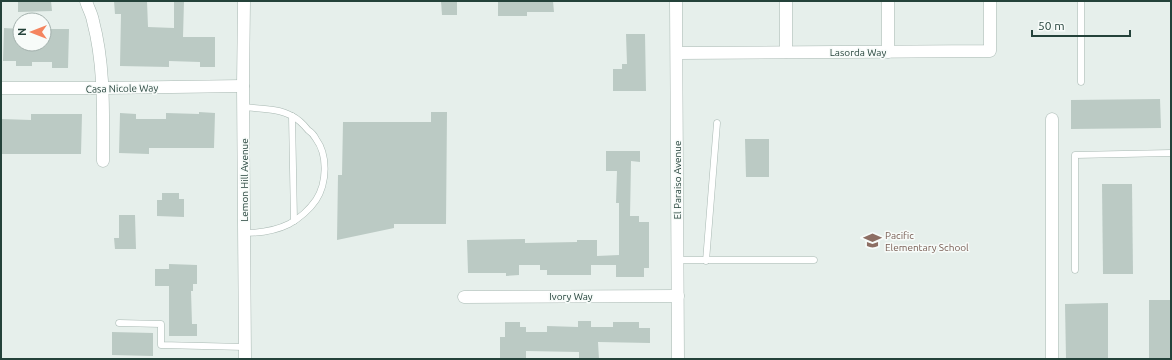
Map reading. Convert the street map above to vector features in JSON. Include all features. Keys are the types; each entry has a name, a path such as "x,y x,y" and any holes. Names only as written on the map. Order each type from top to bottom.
{"street":[{"path":"86,1 93,20 100,55 103,161"},
{"name":"Lemon Hill Avenue","path":"244,1 245,359"},
{"name":"El Paraiso Avenue","path":"676,1 678,359"},
{"path":"786,1 786,52"},
{"path":"888,1 888,52"},
{"name":"Lasorda Way","path":"677,53 990,51 990,1"},
{"name":"Casa Nicole Way","path":"1,88 244,86"},
{"path":"1052,119 1052,359"},
{"name":"Ivory Way","path":"464,297 678,296"}],"lane":[{"path":"1081,1 1081,82"},
{"path":"244,107 273,110 292,116 305,126 317,139 323,154 325,168 323,181 316,199 304,214 290,224 275,230 244,234"},
{"path":"292,116 294,221"},
{"path":"706,261 717,123"},
{"path":"1075,270 1075,155 1171,153"},
{"path":"678,260 814,260"},
{"path":"119,323 161,324 161,345 245,347"}],"building":[{"path":"18,1 51,1 52,11 18,12"},
{"path":"114,1 147,1 148,27 174,28 174,1 184,1 183,37 215,37 215,67 200,67 200,62 169,61 169,67 120,66 121,14 115,14"},
{"path":"441,1 457,1 457,15 442,15"},
{"path":"498,1 553,1 554,12 527,12 527,16 498,16"},
{"path":"4,28 12,28 12,52 52,52 52,29 69,29 68,68 52,68 52,62 32,62 32,66 16,66 16,61 3,61"},
{"path":"626,34 645,34 646,91 613,91 613,69 622,69 622,64 627,64"},
{"path":"1160,99 1161,128 1071,129 1071,100"},
{"path":"199,112 215,113 214,148 149,148 149,154 119,153 120,113 136,114 136,119 166,119 166,113 199,114"},
{"path":"431,112 447,112 446,224 394,224 394,228 337,240 338,175 342,175 343,122 431,122"},
{"path":"31,114 82,114 81,154 1,154 1,119 31,120"},
{"path":"745,139 769,139 769,177 746,177"},
{"path":"606,151 640,151 640,162 631,161 630,216 639,216 639,222 649,222 649,268 644,268 644,277 616,277 616,265 591,265 591,275 547,275 547,270 540,270 540,265 519,265 519,275 506,276 506,273 468,273 467,240 525,239 525,243 597,240 597,256 619,255 619,203 616,203 617,171 606,171"},
{"path":"1102,184 1132,184 1133,274 1103,274"},
{"path":"162,193 179,193 179,199 184,199 184,217 157,216 157,200 162,200"},
{"path":"119,215 135,215 136,249 115,249 114,238 119,238"},
{"path":"169,264 197,265 197,284 193,284 193,291 191,291 192,324 197,324 197,336 169,336 169,286 155,286 155,269 169,269"},
{"path":"1149,300 1171,300 1171,359 1149,359"},
{"path":"1108,303 1108,359 1066,359 1065,304"},
{"path":"578,321 591,321 591,327 613,327 613,322 639,322 639,328 650,328 650,343 598,342 599,359 579,359 579,352 526,351 526,359 500,359 500,337 505,337 505,322 520,322 520,327 526,327 526,332 547,332 547,326 578,327"},
{"path":"112,332 153,333 153,356 112,355"}],"place":[{"name":"Pacific Elementary School","path":"872,241"}]}
